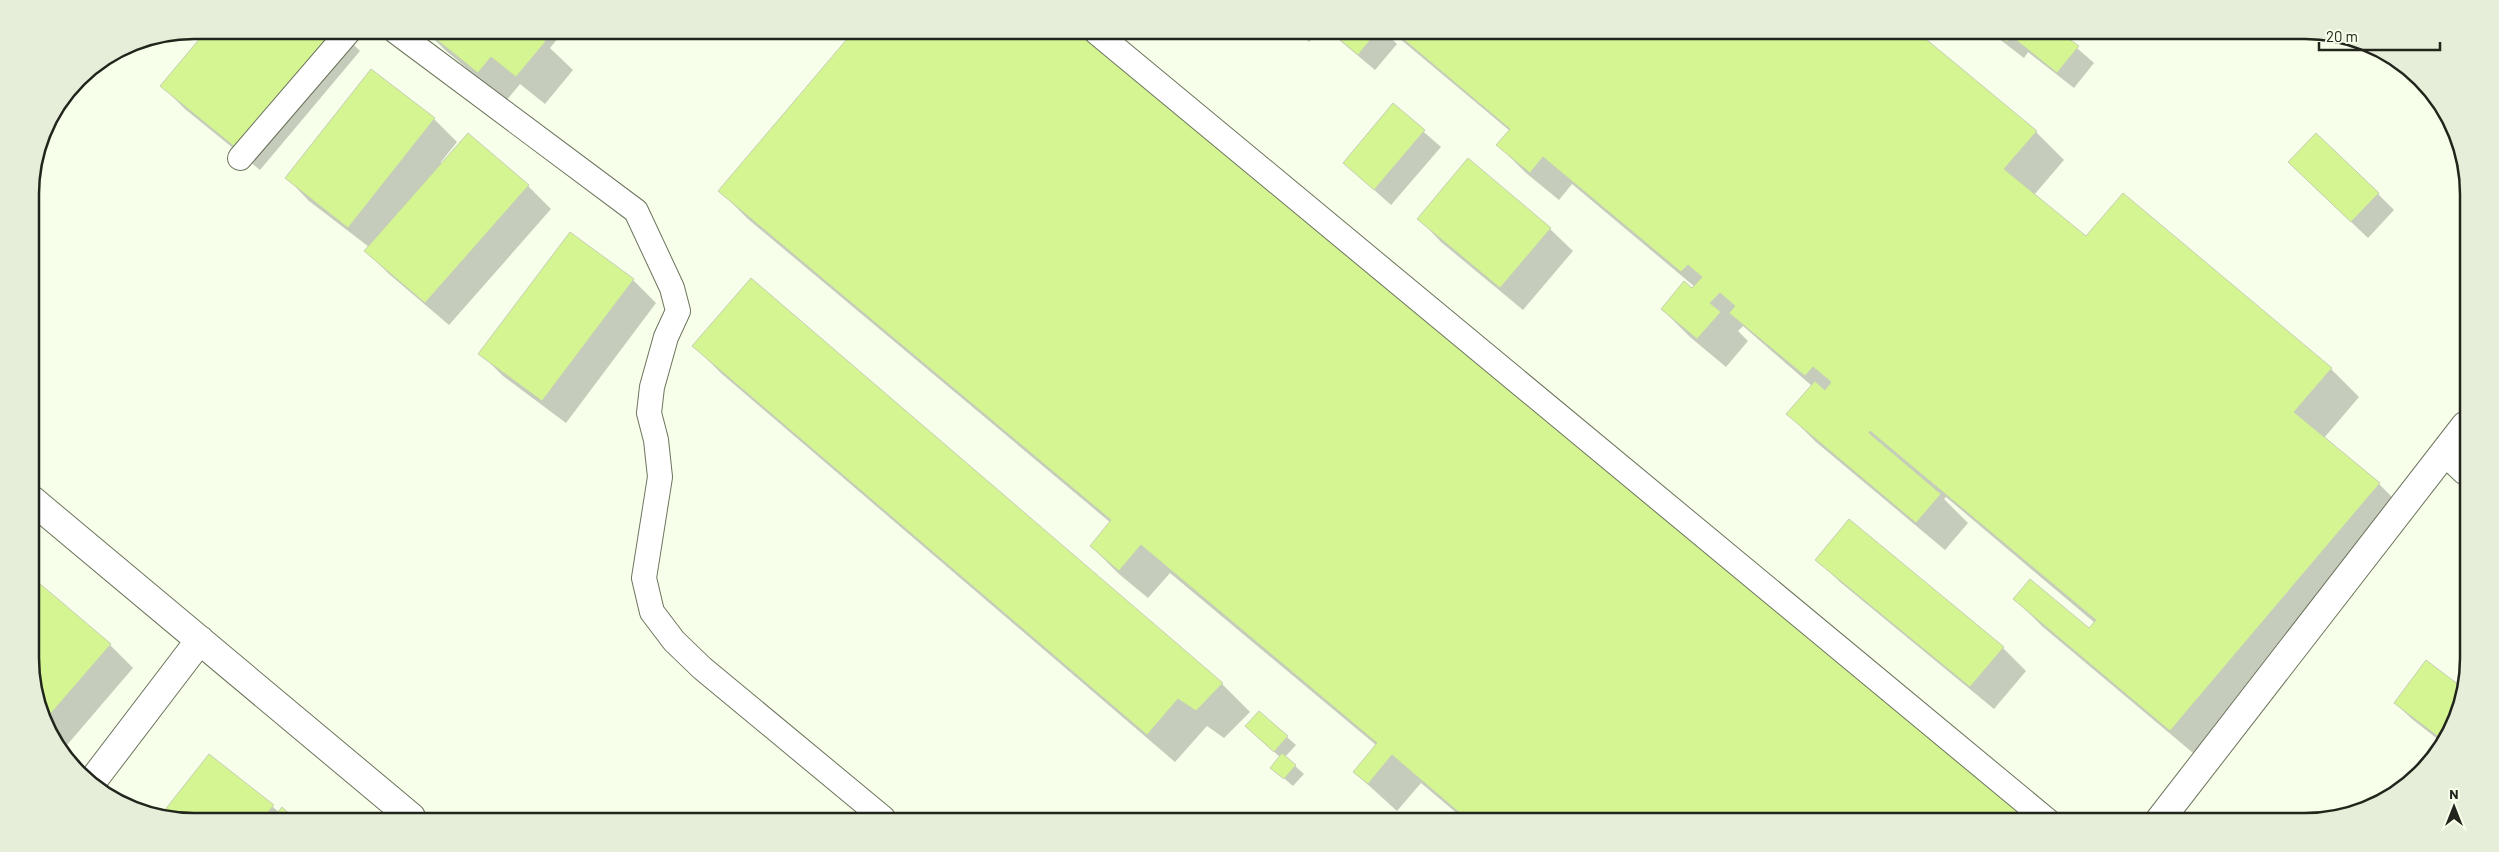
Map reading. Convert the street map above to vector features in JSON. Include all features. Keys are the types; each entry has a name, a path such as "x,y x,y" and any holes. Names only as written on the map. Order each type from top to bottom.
{"street":[{"path":"2165,813 2460,432"},
{"path":"39,506 406,813"},
{"path":"95,778 200,640"}],"lane":[{"path":"240,158 342,39"},
{"path":"407,39 636,212 672,288 678,311 661,354 652,387 649,413 656,440 660,477 644,578 652,612 674,641 702,668 877,813"},
{"path":"1104,39 2038,813"},
{"path":"2444,452 2460,468"}],"building":[{"path":"199,39 327,39 236,148 160,86"},
{"path":"436,39 543,39 546,41 516,77 491,57 478,73"},
{"path":"847,39 1098,39 2021,813 1460,813 1392,755 1368,784 1353,772 1377,743 1141,545 1119,571 1090,546 1111,520 718,191"},
{"path":"1339,39 1371,39 1358,55"},
{"path":"1403,39 1926,39 2037,131 2004,169 2086,236 2123,193 2332,368 2294,412 2380,483 2170,731 2013,599 2030,579 2089,628 2096,620 1870,431 1869,433 1941,494 1916,523 1786,414 1815,381 1825,390 1831,382 1813,367 1805,376 1729,313 1735,306 1720,293 1710,303 1721,312 1697,339 1661,309 1684,281 1692,288 1702,277 1688,265 1681,272 1543,157 1530,173 1496,145 1510,129"},
{"path":"2015,39 2069,39 2079,46 2057,73"},
{"path":"371,69 435,118 348,228 285,178"},
{"path":"1393,103 1425,130 1374,190 1343,163"},
{"path":"468,133 529,185 425,303 364,251"},
{"path":"2316,133 2379,193 2351,222 2288,162"},
{"path":"1468,158 1551,228 1500,288 1417,219"},
{"path":"570,232 634,279 542,401 478,354"},
{"path":"751,278 1223,683 1196,711 1178,699 1147,735 692,346"},
{"path":"1849,519 2004,647 1970,687 1815,560"},
{"path":"39,583 111,644 50,715 42,689 39,668"},
{"path":"2426,660 2458,684 2448,718 2438,737 2394,703"},
{"path":"1259,711 1288,736 1274,752 1245,726"},
{"path":"1282,753 1296,765 1284,779 1270,768"},
{"path":"209,754 274,805 267,813 194,813 165,810"},
{"path":"282,807 289,813 277,813"}]}
